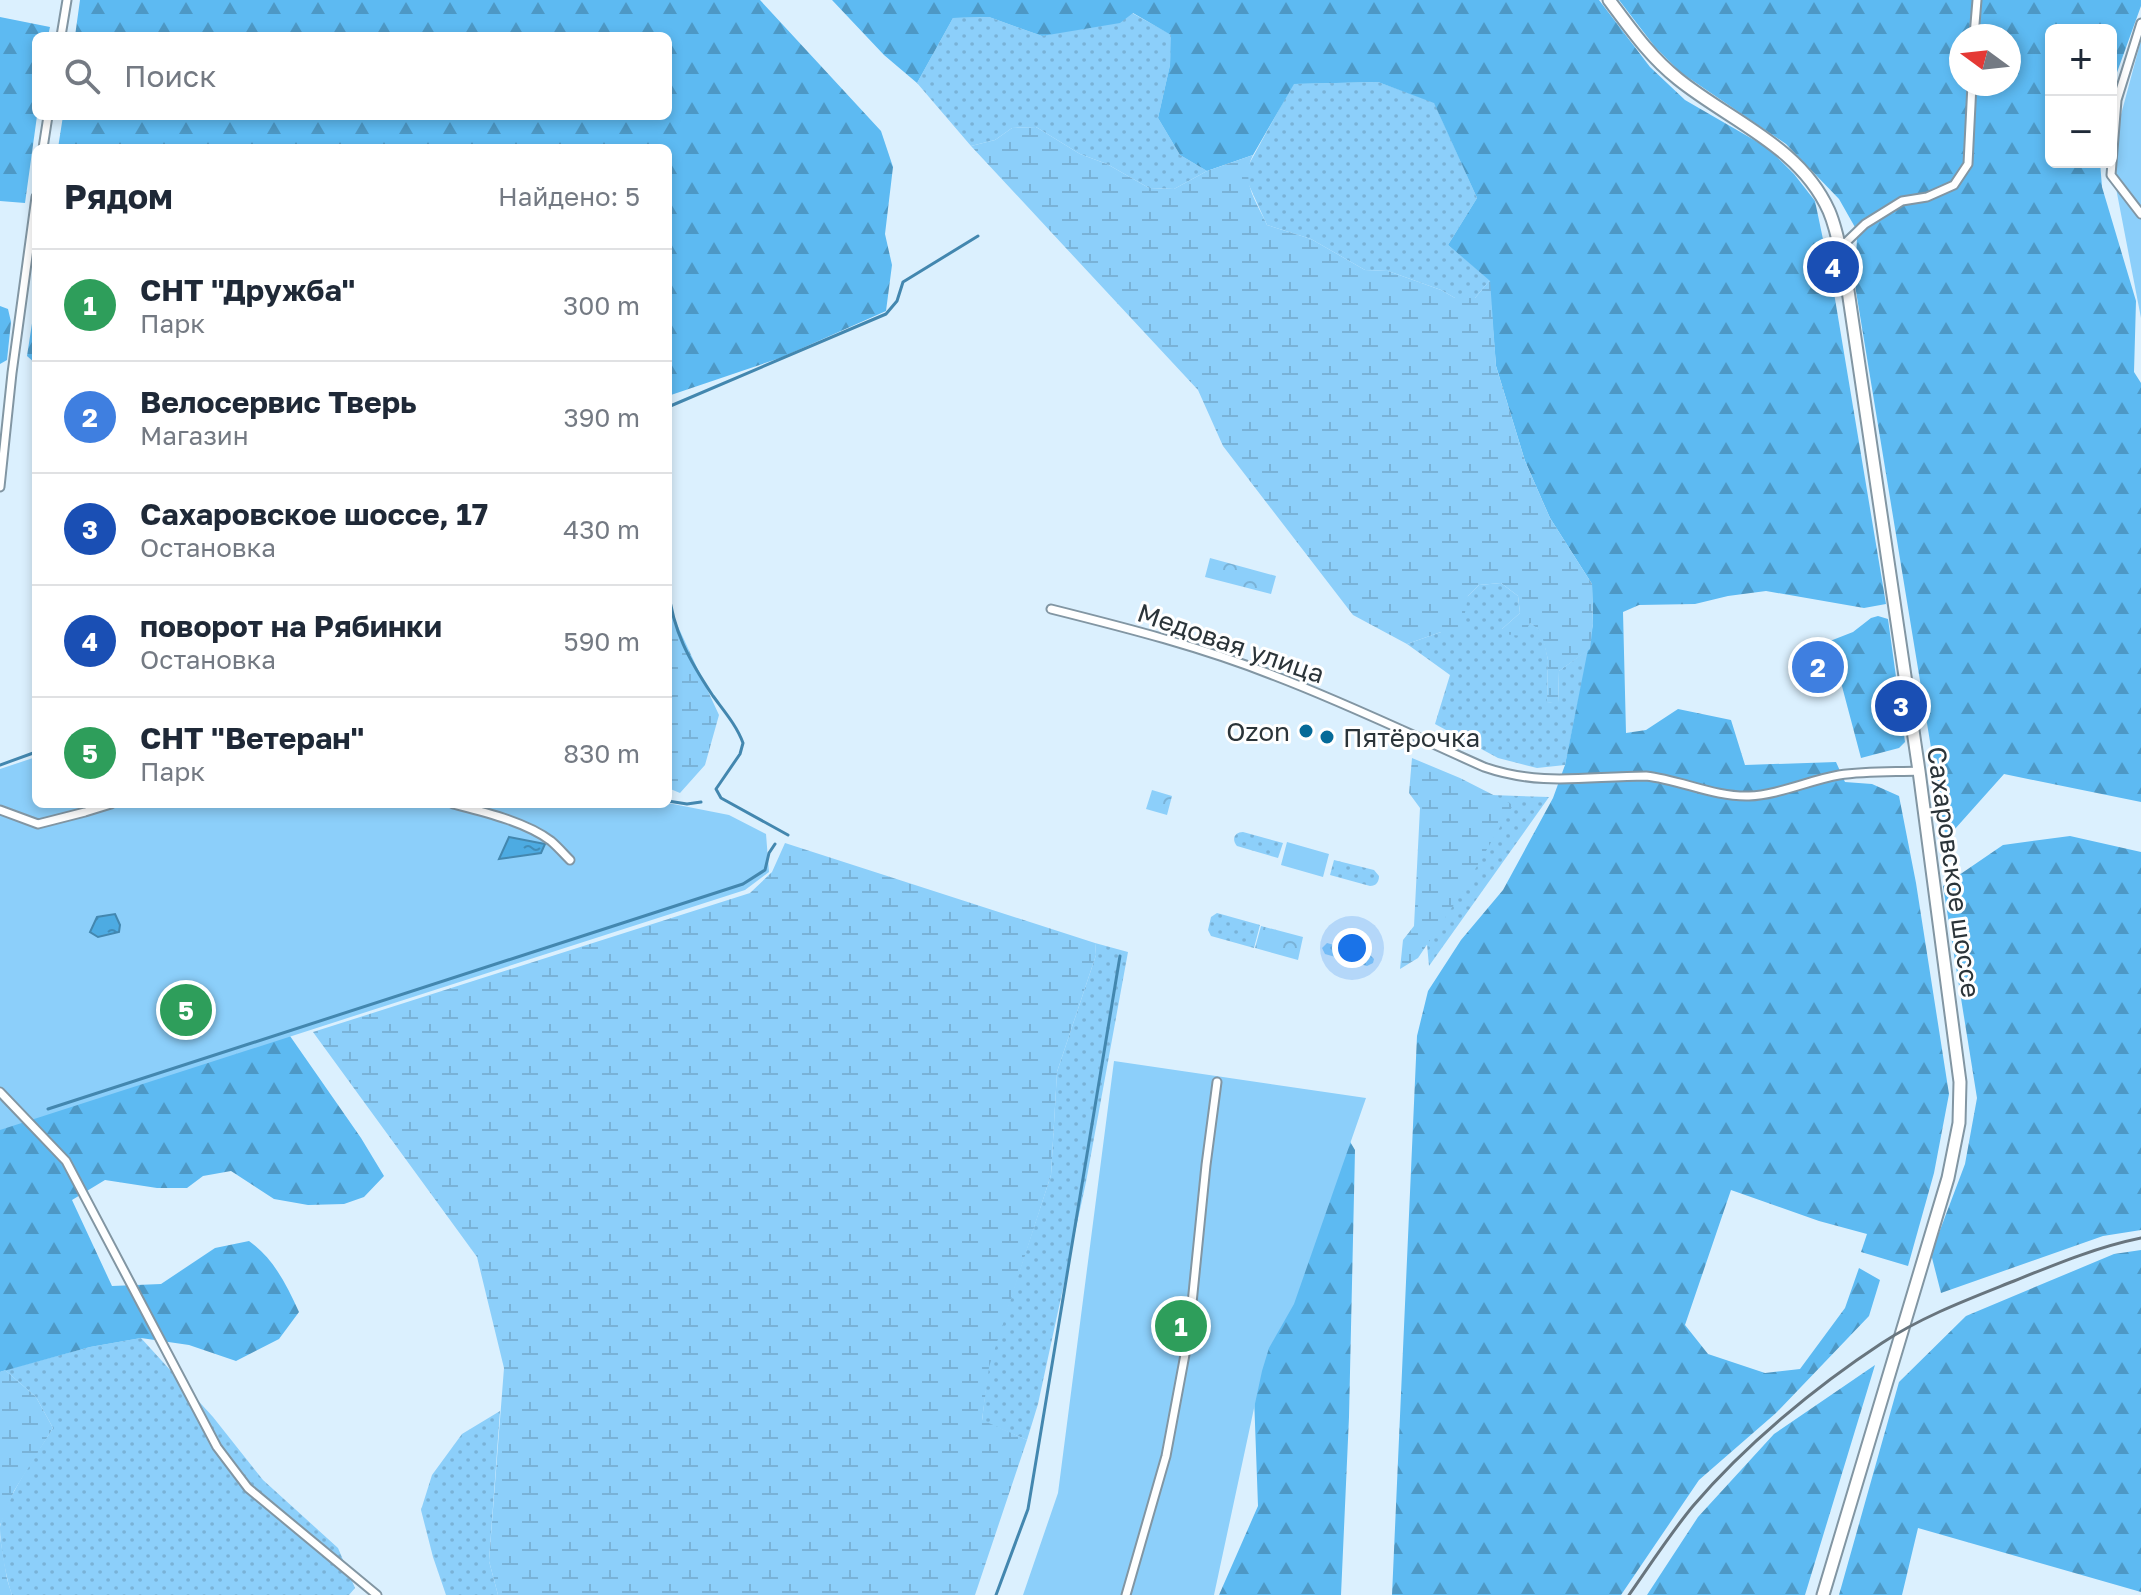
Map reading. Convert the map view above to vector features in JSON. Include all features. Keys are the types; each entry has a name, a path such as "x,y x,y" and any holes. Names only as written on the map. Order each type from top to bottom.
{"main road":[{"name":"Сахаровское шоссе","path":"1609,0 1650,53 1676,78 1774,145 1802,170 1824,200 1834,223 1919,771 1960,1082 1960,1109 1945,1188 1823,1595"}],"street":[{"path":"62,32 67,0"},
{"path":"1975,24 1977,0"},
{"path":"2140,29 2117,100 2111,175 2141,214"},
{"path":"1840,248 1865,224 1902,201 1927,197 1954,185 1968,164 1971,96"},
{"path":"44,144 47,120"},
{"path":"0,487 32,226"},
{"name":"Медовая улица","path":"1051,609 1155,635 1233,661 1275,676 1484,767 1526,778 1646,776 1747,796 1842,774 1919,771"},
{"path":"0,810 38,824 96,808"},
{"path":"469,808 525,827 550,840 570,860"},
{"path":"1126,1595 1166,1456 1182,1374 1217,1082"},
{"path":"0,1092 66,1161 217,1447 248,1488 377,1595"}],"green space":[{"path":"80,0 760,0 881,131 893,167 885,234 892,265 886,311 780,358 672,395 672,144 59,144 62,120 672,120 672,32 76,32"},
{"path":"832,0 1599,0 1650,67 1685,100 1768,148 1815,201 1833,287 1886,604 1864,608 1766,591 1695,604 1639,605 1623,612 1626,733 1646,730 1678,709 1731,720 1745,765 1836,762 1845,782 1872,784 1899,796 1949,1094 1934,1173 1908,1266 1861,1252 1867,1234 1819,1221 1731,1190 1685,1325 1708,1354 1765,1373 1800,1369 1845,1308 1859,1268 1880,1280 1869,1316 1776,1413 1699,1480 1621,1595 1392,1595 1417,1036 1428,991 1461,940 1503,890 1553,798 1565,765 1593,624 1592,584 1550,518 1525,461 1496,366 1489,280 1448,245 1477,198 1434,103 1378,82 1294,84 1253,155 1207,171 1180,155 1158,118 1170,65 1171,35 1133,13 1120,23 1042,36 989,17 953,18 917,83 884,55"},
{"path":"1619,0 2141,0 2117,72 2117,24 2045,24 2045,168 2100,168 2102,187 2136,301 2134,372 2141,383 2141,802 2004,774 1946,839 1855,285 1857,236 1889,211 1927,194 1901,198 1856,229 1839,199 1786,144 1680,72 1655,47"},
{"path":"1132,13 1172,35 1170,65 1158,118 1180,155 1207,171 1174,189 1149,188 1107,164 1080,154 1036,127 1012,128 995,140 971,146 917,83 953,18 989,17 1042,36"},
{"path":"0,17 50,27 49,32 32,32 32,120 36,120 25,203 0,201"},
{"path":"2141,40 2141,318 2112,168 2117,168 2117,130"},
{"path":"1378,82 1434,102 1477,198 1448,245 1490,280 1475,298 1455,298 1388,271 1365,270 1311,239 1267,225 1248,183 1248,166 1293,84"},
{"path":"1036,127 1080,154 1107,164 1149,188 1174,189 1207,171 1253,155 1249,164 1249,182 1267,225 1311,239 1365,270 1388,271 1455,298 1475,298 1490,280 1496,366 1525,461 1550,518 1592,584 1590,649 1559,671 1558,704 1547,702 1548,660 1541,631 1530,623 1523,636 1502,634 1502,629 1520,613 1518,596 1501,583 1479,585 1468,596 1461,635 1441,632 1407,644 1353,615 1223,446 1198,390 971,146 995,140 1012,128"},
{"path":"0,306 8,309 11,322 7,360 0,364"},
{"path":"32,323 32,360 27,356"},
{"path":"1210,558 1276,576 1271,594 1205,577"},
{"path":"1501,583 1518,596 1520,613 1502,629 1530,623 1542,631 1548,660 1547,702 1558,703 1559,671 1589,649 1565,765 1537,768 1498,758 1435,724 1450,675 1407,644 1441,632 1479,585"},
{"path":"672,614 719,715 705,765 680,793 672,790"},
{"path":"1878,616 1888,619 1905,742 1899,748 1861,758 1830,641 1853,632"},
{"path":"32,758 32,808 672,808 672,804 729,815 766,834 769,872 745,890 0,1130 0,769"},
{"path":"1412,758 1513,805 1457,900 1418,958 1400,969 1403,940 1414,926 1420,808 1409,793"},
{"path":"1152,790 1172,796 1167,815 1146,809"},
{"path":"1434,793 1549,797 1429,966 1424,911"},
{"path":"1243,832 1283,843 1278,858 1237,846 1235,836"},
{"path":"2070,836 2141,852 2141,1230 2103,1236 1941,1293 1931,1254 1965,1164 1977,1098 1943,886 2003,845"},
{"path":"1287,842 1329,854 1323,877 1281,865"},
{"path":"785,843 1095,943 1096,955 1057,1072 1051,1175 989,1367 982,1420 1027,1440 975,1595 498,1595 489,1561 504,1368 477,1257 313,1032 750,893 772,872"},
{"path":"1334,860 1374,870 1379,876 1378,882 1370,886 1330,875"},
{"path":"1217,913 1260,925 1254,948 1211,936 1208,930 1211,917"},
{"path":"1261,926 1303,937 1298,960 1255,948"},
{"path":"1095,943 1128,952 1086,1182 1038,1404 1027,1440 982,1421 988,1367 1051,1175 1057,1072 1096,955"},
{"path":"1327,943 1370,955 1373,963 1367,966 1325,954 1322,948"},
{"path":"290,1036 384,1176 364,1197 344,1204 308,1205 274,1199 231,1171 203,1176 187,1188 157,1188 105,1180 72,1200 112,1286 161,1284 215,1248 249,1241 272,1264 299,1312 279,1339 236,1361 189,1345 141,1338 90,1347 0,1372 0,1101"},
{"path":"1114,1061 1366,1098 1294,1304 1269,1348 1214,1595 1023,1595 1058,1493"},
{"path":"1346,1135 1355,1150 1341,1595 1219,1595 1258,1506 1253,1369"},
{"path":"2141,1250 2141,1592 1918,1528 1902,1595 1839,1595 1899,1382 1966,1316 2114,1254"},
{"path":"141,1338 213,1417 263,1480 338,1548 355,1588 349,1595 12,1595 0,1527 15,1491 53,1428 36,1397 5,1370 90,1347"},
{"path":"1875,1365 1805,1595 1647,1595 1698,1517 1774,1434"},
{"path":"5,1370 36,1397 53,1428 14,1491 0,1525 0,1372"},
{"path":"500,1411 489,1561 498,1595 446,1595 421,1510 432,1475 462,1434"},
{"path":"0,1537 7,1579 12,1595 0,1595"}],"water":[{"path":"509,837 545,844 541,853 499,859"},
{"path":"115,914 120,925 119,932 98,937 90,932 97,917"}],"waterway":[{"path":"672,405 886,314 897,301 903,282 978,236"},
{"path":"672,608 683,645 743,743 740,754 716,789 721,798 788,835"},
{"path":"0,765 32,753"},
{"path":"672,802 701,802"},
{"path":"48,1109 743,884 765,870 775,844"},
{"path":"996,1595 1028,1509 1120,956"}],"railway":[{"path":"1629,1595 1676,1528 1713,1483 1782,1418 1857,1360 1914,1324 1963,1301 2077,1256 2141,1238"}],"place":[{"name":"поворот на Рябинки","path":"1833,267"},
{"name":"Велосервис Тверь","path":"1818,667"},
{"name":"Сахаровское шоссе, 17","path":"1901,706"},
{"name":"Ozon","path":"1306,731"},
{"name":"Пятёрочка","path":"1327,737"},
{"name":"СНТ \"Ветеран\"","path":"186,1010"},
{"name":"СНТ \"Дружба\"","path":"1181,1326"}]}
